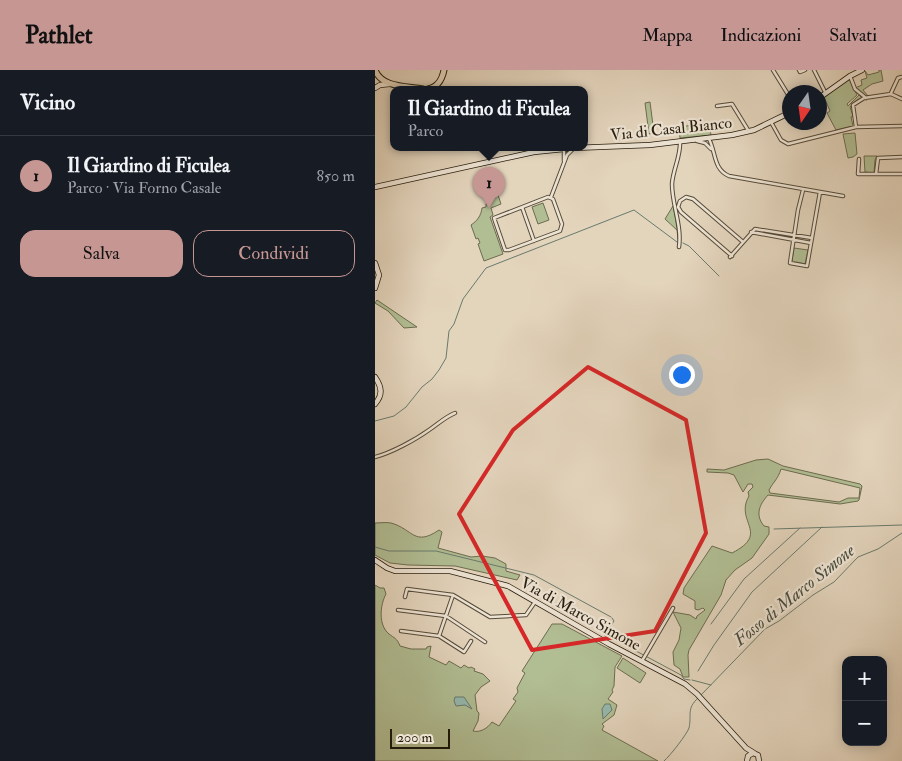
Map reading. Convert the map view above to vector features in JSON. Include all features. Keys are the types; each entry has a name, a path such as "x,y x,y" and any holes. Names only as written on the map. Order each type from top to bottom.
{"main road":[{"path":"375,70 381,79 391,84 404,86"},
{"path":"435,86 440,82 444,70"}],"street":[{"path":"773,70 782,85"},
{"path":"799,70 800,72 805,70"},
{"path":"814,70 822,85"},
{"path":"827,93 850,76 862,70"},
{"path":"850,76 855,90 865,98"},
{"path":"891,94 897,78 902,77"},
{"path":"375,88 379,85 391,84"},
{"path":"856,127 852,106 860,100 891,94 902,99"},
{"path":"717,106 732,104 749,131"},
{"name":"Via di Casal Bianco","path":"588,147 650,145 721,137 749,131 782,116"},
{"path":"771,122 781,140 788,144 856,127 901,125"},
{"path":"710,146 713,141 721,137"},
{"path":"708,138 719,169 729,176 843,196"},
{"path":"690,140 702,142 710,146"},
{"path":"679,246 680,234 672,188 680,142"},
{"name":"Via di Casal Bianco","path":"375,187 544,151"},
{"path":"556,151 562,156"},
{"path":"563,151 563,165"},
{"path":"565,151 567,155"},
{"path":"551,197 567,155 571,151"},
{"path":"877,175 878,158 902,157"},
{"path":"859,159 859,174 902,174"},
{"path":"803,190 790,263 807,266 820,192"},
{"path":"551,197 562,224 561,229 557,233 505,250 494,218 551,197"},
{"path":"743,242 692,198 686,197 680,201 678,206 681,212 731,256 756,228 812,238"},
{"path":"522,207 534,241"},
{"path":"769,236 771,231"},
{"path":"751,232 811,243"},
{"path":"375,263 379,275 375,288"},
{"path":"375,377 381,391 380,397 375,404"},
{"path":"375,457 386,454 420,436 441,420 455,413"},
{"name":"Via di Marco Simone","path":"375,560 395,571 450,571 507,586 609,644 644,658 673,676 697,694 746,748 754,753"},
{"path":"405,597 407,589 453,595 491,618 526,615 535,602"},
{"path":"439,636 453,595"},
{"path":"644,658 673,608"},
{"path":"398,610 446,616 485,642"},
{"path":"401,631 439,636 464,652 471,641"},
{"name":"Via di Marco Simone","path":"746,748 747,759"},
{"path":"747,759 754,753 759,757 759,761"}],"highlighted area":[{"path":"588,367 686,420 706,533 655,631 532,650 459,514 513,430"}],"green space":[{"path":"881,70 883,81 872,84 863,90 868,96 865,96 855,88 862,85 861,80 867,78 865,71 868,75 879,72"},
{"path":"849,79 857,95 847,104 848,106 859,95 862,98 850,107 853,116 851,117 853,126 836,130 827,113 830,111 827,104 827,95"},
{"path":"650,102 654,133 649,134 645,103"},
{"path":"709,123 711,135 680,138 679,127"},
{"path":"855,133 857,154 848,158 843,134"},
{"path":"864,156 877,156 874,173 865,172"},
{"path":"498,195 501,204 491,208 493,215 490,217 503,254 484,261 478,244 480,243 478,238 476,239 471,225 478,218 482,208 486,207 486,204"},
{"path":"543,203 549,220 538,224 532,207"},
{"path":"673,206 678,231 665,219"},
{"path":"794,248 808,250 805,264 792,261"},
{"path":"377,300 417,327 404,328 388,311 375,303"},
{"path":"768,459 783,466 860,484 862,486 859,500 840,504 768,495 760,506 759,514 764,526 769,527 769,534 752,558 735,570 726,580 721,595 689,650 689,677 683,677 680,669 674,665 673,652 679,640 681,628 673,612 690,615 696,619 705,610 703,608 695,609 695,601 683,594 684,588 712,546 732,553 743,546 751,533 745,513 749,496 748,492 753,487 752,484 748,484 743,492 734,475 707,472 707,469 724,470 756,460","holes":["781,469 860,488 859,498 848,498 839,502 770,493 769,490"]},
{"path":"375,523 391,523 419,537 431,535 439,530 442,532 438,548 471,557 495,558 506,564 506,571 520,575 517,580 455,566 390,563 375,555"},
{"path":"375,585 384,588 386,594 381,609 383,626 397,640 400,646 411,649 426,649 431,646 429,657 446,665 449,661 461,668 464,665 469,668 471,667 490,681 481,687 475,695 477,711 479,713 478,721 473,731 484,730 492,722 499,726 516,701 513,699 518,692 517,688 525,673 522,671 552,624 562,624 622,656 615,667 613,692 608,699 617,705 614,715 602,724 604,726 602,730 658,761 375,761"},
{"path":"623,658 646,673 640,683 617,668"}],"water":[{"path":"455,697 464,697 472,709 465,705 456,706"},
{"path":"605,704 610,704 612,710 603,719 602,709"}],"waterway":[{"path":"375,421 394,416 406,407 439,370 446,358 449,331 454,324 463,299 486,268 634,210 677,242"},
{"path":"683,243 689,246 719,276"},
{"path":"774,529 902,525"},
{"path":"698,671 752,592 822,527"},
{"path":"711,624 744,579 800,528"},
{"name":"Fosso di Marco Simone","path":"701,695 765,629 834,582 858,557 878,549 902,533"},
{"path":"375,547 389,551 436,551 534,575 611,617"},
{"path":"612,618 614,621 605,636 681,675 684,679 690,680"},
{"path":"692,680 711,685"},
{"name":"Fosso di Marco Simone","path":"664,761 688,731 691,709 698,698"}],"place":[{"name":"Il Giardino di Ficulea","path":"489,208"}]}
